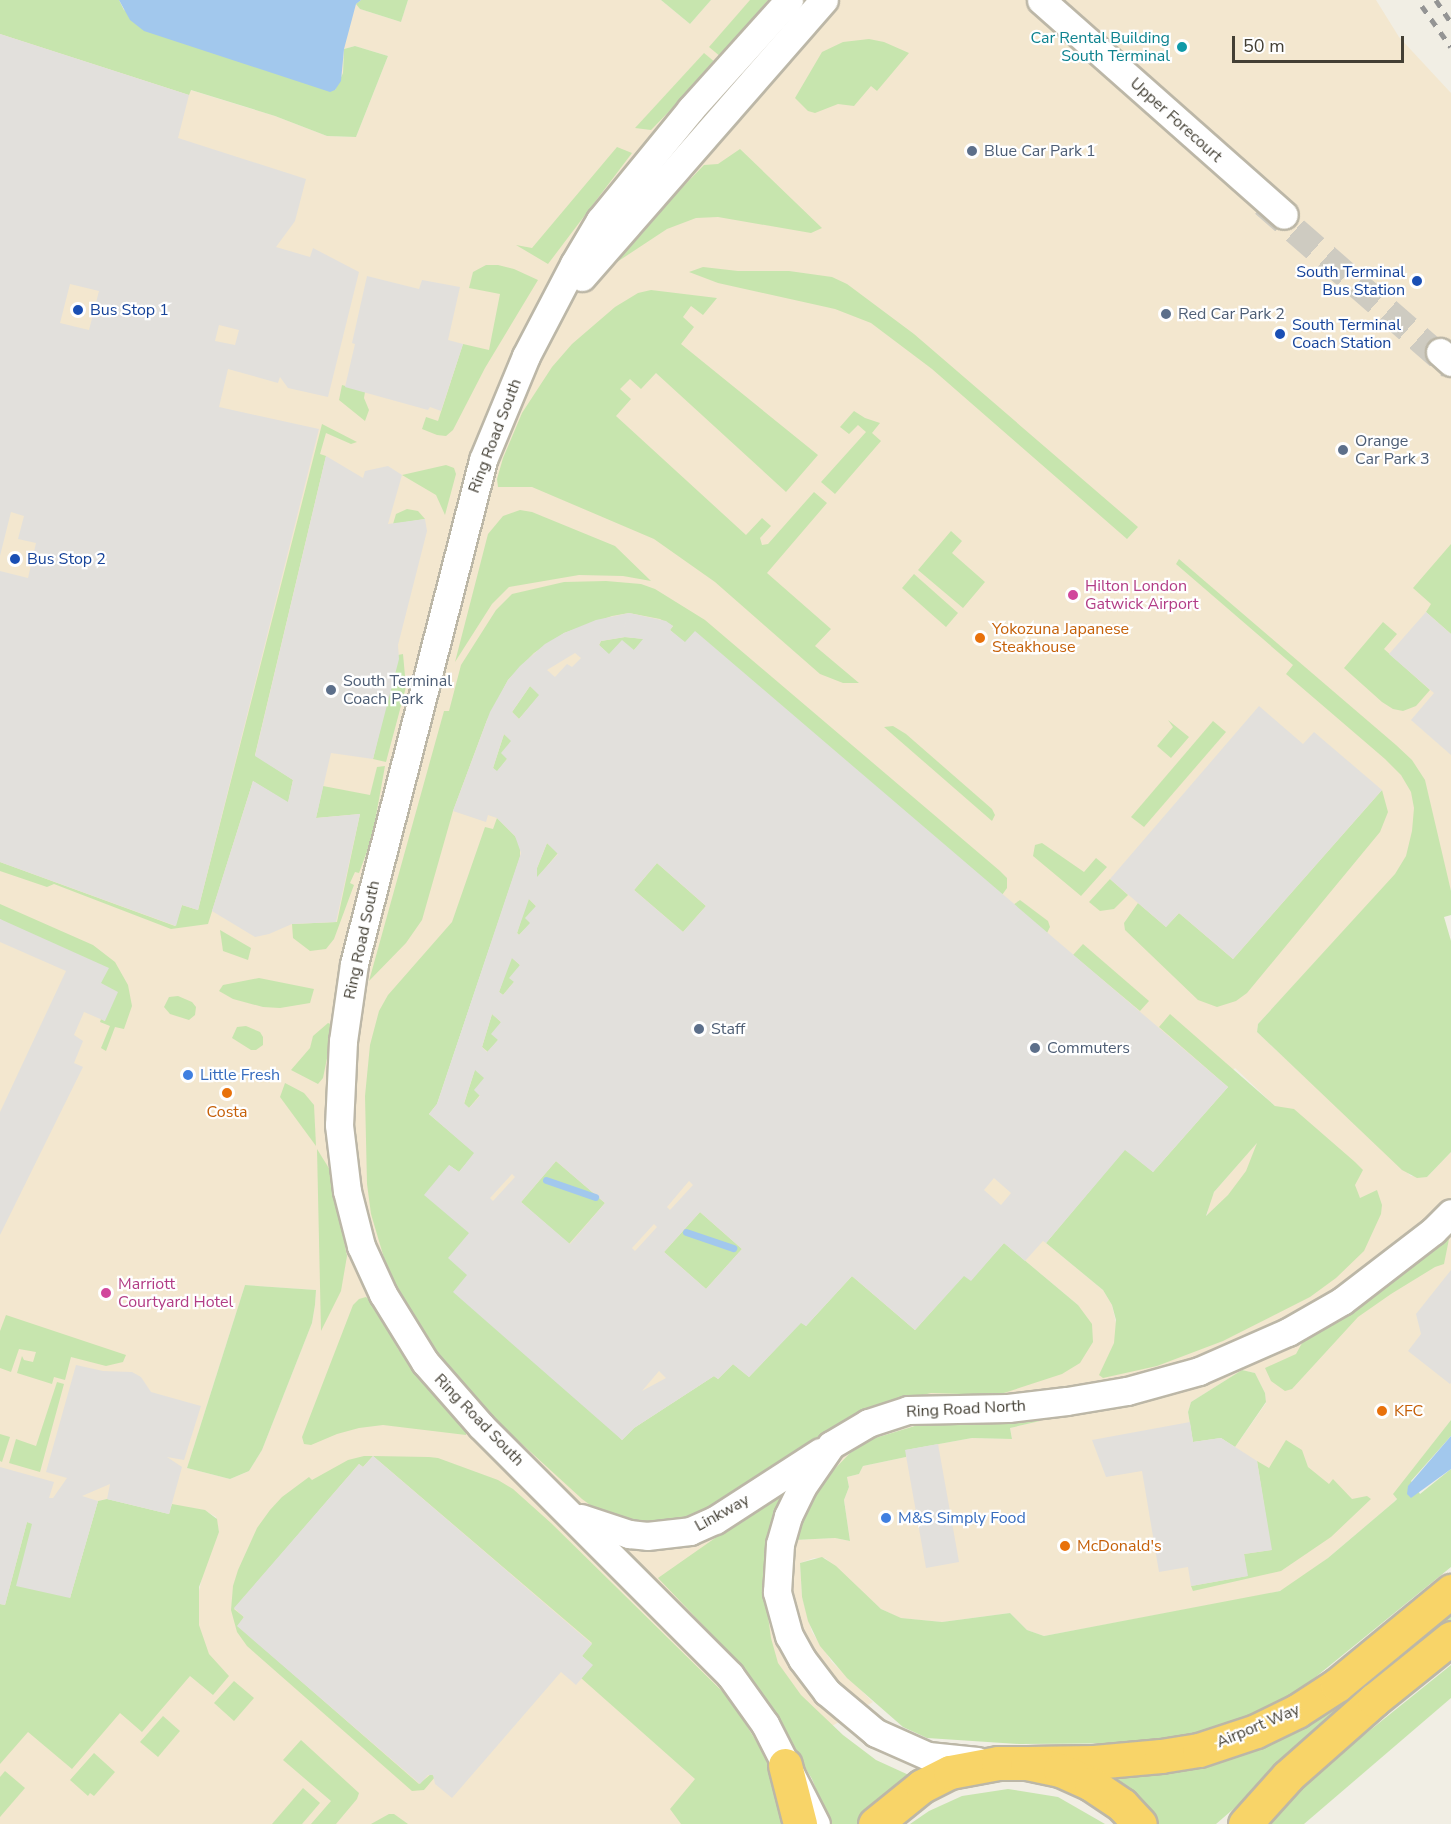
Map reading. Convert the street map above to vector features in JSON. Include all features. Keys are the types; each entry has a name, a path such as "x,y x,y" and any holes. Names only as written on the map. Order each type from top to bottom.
{"highway":[{"name":"Airport Way","path":"1012,1763 1094,1762 1161,1756 1199,1750 1256,1731 1297,1711 1337,1684 1451,1591"},
{"path":"1245,1824 1294,1770 1374,1700 1451,1638"},
{"path":"875,1824 904,1799 931,1781 960,1769 1012,1763 1060,1770 1091,1784 1122,1805 1140,1824"},
{"path":"785,1766 800,1824"}],"street":[{"name":"Ring Road South","path":"789,0 691,110 600,220 574,264 526,356 483,460 354,964 343,1041 339,1125 347,1191 361,1246 403,1328 453,1397 730,1675 762,1719 816,1824"},
{"name":"Upper Forecourt","path":"1041,0 1284,215"},
{"path":"542,328 601,253 818,8"},
{"name":"Ring Road North","path":"1012,1763 936,1757 912,1750 876,1733 827,1692 794,1645 779,1606 777,1570 780,1544 788,1516 802,1487 831,1445 868,1423 908,1410 1008,1408 1068,1401 1127,1391 1199,1371 1288,1332 1342,1301 1433,1231 1451,1213"},
{"name":"Linkway","path":"567,1511 594,1524 629,1534 647,1536 690,1531 715,1520 831,1445"}],"shaded area":[{"path":"119,0 361,0 357,4 360,9 401,22 408,0 661,0 690,24 711,0 1376,0 1399,37 1451,93 1451,891 1425,801 1417,838 1399,871 1258,1024 1257,1032 1411,1176 1427,1177 1451,1152 1451,1420 1394,1494 1397,1498 1394,1502 1328,1558 1288,1588 1273,1593 1044,1636 1027,1630 1010,1613 942,1622 900,1618 881,1609 825,1558 814,1558 800,1563 802,1597 812,1632 832,1662 873,1702 755,1771 767,1824 0,1824 0,31 275,116 327,136 356,137 388,56 355,46 344,49 343,73 338,87 330,92 324,92 144,31 130,20","holes":["457,935 491,946 437,1104 429,1114 474,1153 459,1172 449,1165 424,1195 469,1233 448,1258 467,1275 453,1292 622,1440 634,1428 714,1376 718,1379 733,1364 749,1377 801,1323 806,1326 852,1276 915,1330 964,1276 971,1281 1004,1243 1078,1305 1086,1327 1082,1337 1070,1345 1053,1350 988,1342 942,1356 826,1406 715,1470 680,1484 657,1489 635,1489 604,1482 589,1474 458,1349 438,1322 390,1225 381,1199 375,1150 375,1096 381,1023 387,1011","1235,1068 1275,1106 1277,1113 1269,1129 1214,1192 1209,1202 1204,1236 1208,1256 1232,1295 1233,1306 1221,1317 1162,1344 1129,1349 1121,1345 1112,1305 1103,1290 1046,1243 1125,1150 1153,1172 1228,1087 1223,1082","1307,1160 1343,1172 1355,1185 1360,1205 1354,1222 1334,1246 1305,1270 1283,1274 1265,1264 1254,1246 1254,1207 1258,1191 1271,1172 1284,1163","245,1285 316,1290 312,1323 262,1450 249,1471 230,1479 187,1468","1242,1370 1255,1373 1265,1393 1266,1403 1235,1447 1221,1438 1193,1442 1188,1412 1191,1402","1033,1417 1039,1421 1010,1428 1012,1439 972,1438 905,1450 906,1457 863,1466 859,1474 847,1477 849,1487 844,1500 850,1541 835,1538 795,1540 801,1516 823,1481 850,1453 872,1439 918,1425","107,1499 169,1514 172,1505 204,1510 216,1517 219,1532 204,1567 198,1596 75,1637 51,1639 15,1627 9,1612 16,1586 70,1598 98,1501"]},
{"path":"0,34 189,95 178,138 306,179 295,221 276,247 310,257 313,248 359,272 328,397 288,388 280,377 278,383 228,369 219,407 319,429 198,910 182,905 176,926 0,862 0,571 28,578 36,543 18,539 24,516 11,512 0,556","holes":["70,284 99,291 89,330 60,323","219,325 239,330 235,345 215,341"]},
{"path":"367,276 419,289 422,280 460,287 448,340 463,344 441,411 430,407 428,410 345,387"},
{"name":"South Terminal Coach Park","path":"326,456 363,478 365,471 388,466 402,475 388,524 425,519 427,531 398,645 399,659 373,759 331,753 316,818 360,814 336,922 292,924 269,934 255,937 212,911 253,781 288,802 293,780 255,756"},
{"path":"1426,612 1451,634 1451,755 1411,720 1434,693 1389,654"},
{"name":"Staff","path":"629,613 666,621 673,626 670,630 685,642 695,631 1228,1087 1153,1172 1125,1150 1046,1243 1043,1241 1025,1261 1004,1243 971,1281 964,1276 915,1330 852,1276 806,1326 801,1323 749,1377 733,1364 718,1379 714,1376 634,1428 622,1440 453,1292 467,1275 448,1258 469,1233 424,1195 449,1165 459,1172 474,1153 429,1114 437,1104 521,853 515,836 497,818 488,815 486,822 453,811 490,712 508,680 545,644 564,633 596,620","holes":["625,637 643,639 634,650 622,640 609,654 599,645 601,641","575,653 581,658 572,667 567,664 555,677 547,670","530,686 539,695 519,719 512,712","504,734 511,741 501,753 507,759 497,771 493,768","547,843 558,854 537,877 537,868","657,863 706,906 683,932 634,890","529,899 536,906 525,918 530,923 519,935 517,933","512,958 520,965 509,978 514,982 503,995 499,992","492,1014 501,1022 491,1034 498,1040 487,1052 482,1047","475,1070 484,1078 474,1090 480,1096 469,1108 464,1103","556,1161 605,1203 570,1244 521,1202","512,1174 515,1177 493,1201 490,1198","994,1178 1011,1193 1001,1205 984,1190","689,1181 693,1185 670,1210 667,1207","700,1212 742,1249 706,1289 664,1252","654,1224 657,1227 635,1251 632,1248","659,1371 666,1378 642,1391"]},
{"path":"1259,706 1303,744 1314,732 1382,790 1233,959 1179,913 1166,927 1110,879"},
{"path":"0,919 109,968 101,983 118,992 105,1021 84,1012 74,1035 83,1041 74,1063 83,1067 0,1235 0,1112 66,971 0,942"},
{"path":"1451,1270 1450,1384 1408,1351 1421,1334 1416,1314"},
{"path":"76,1365 103,1371 132,1372 141,1377 151,1392 201,1406 184,1460 167,1457 182,1467 169,1514 107,1499 110,1484 82,1496 98,1501 70,1598 16,1586 32,1524 27,1522 5,1605 0,1604 0,1467 54,1482 49,1498 53,1498 67,1478 46,1472"},
{"path":"1190,1422 1193,1442 1221,1438 1257,1461 1272,1550 1244,1554 1248,1576 1191,1586 1188,1567 1159,1572 1142,1471 1106,1477 1092,1440"},
{"path":"938,1444 959,1562 926,1568 905,1450"},
{"path":"373,1456 592,1644 582,1656 593,1665 576,1685 561,1672 452,1798 435,1784 433,1775 428,1775 420,1784 237,1626 244,1617 234,1608 359,1464 363,1467"}],"green space":[{"path":"0,0 119,0 124,10 335,90 343,73 344,49 355,46 388,56 356,137 327,136 275,116 191,90 189,95 0,34"},
{"path":"361,0 408,0 401,22 360,9 356,4"},
{"path":"661,0 711,0 690,24"},
{"path":"750,0 768,0 721,57 709,47"},
{"path":"869,39 884,42 909,53 877,91 871,86 854,106 838,104 815,113 808,111 795,98 822,52 843,42"},
{"path":"704,53 716,63 651,130 635,128"},
{"path":"617,147 632,153 548,264 516,245 532,248"},
{"path":"740,149 822,228 811,233 718,217 696,218 667,229 617,262 643,228 704,165 718,164"},
{"path":"486,265 514,269 538,280 485,368 453,430 446,436 437,435 422,429 426,417 438,421 463,344 489,350 500,294 469,288 473,272"},
{"path":"703,267 738,271 789,271 832,277 847,284 914,334 1138,527 1127,539 932,369 871,323 835,309 718,283 689,272"},
{"path":"651,290 717,298 703,315 691,306 683,317 694,327 681,344 818,455 786,492 656,373 641,389 630,379 620,389 631,399 616,416 746,535 762,518 771,526 760,538 762,545 768,544 814,492 827,503 767,573 831,629 815,646 859,683 843,683 820,674 715,582 654,539 532,487 498,487 497,479 503,458 522,413 552,367 572,344 615,307 638,293"},
{"path":"342,385 365,392 364,398 369,410 365,421 339,400"},
{"path":"854,411 880,423 872,433 881,441 835,494 821,482 866,432 858,425 849,434 840,427"},
{"path":"322,424 357,442 351,444 326,433 320,454 326,456 255,755 293,780 288,803 253,781 208,924 171,929 54,884 47,887 0,871 0,862 175,926 182,905 198,910"},
{"path":"446,465 454,468 456,474 445,515 436,495 402,475"},
{"path":"407,509 418,511 425,519 393,524 396,514"},
{"path":"520,510 532,512 615,546 651,581 623,576 579,575 509,587 492,604 455,662 488,534 503,516"},
{"path":"951,531 962,541 952,553 985,582 963,608 918,570"},
{"path":"1451,544 1451,634 1426,612 1431,604 1413,588"},
{"path":"1179,559 1396,745 1412,760 1425,780 1451,891 1451,915 1444,917 1451,941 1451,1152 1427,1177 1417,1178 1402,1170 1257,1032 1258,1024 1395,874 1406,856 1412,831 1414,808 1411,792 1401,775 1385,759 1286,674 1293,665 1176,564"},
{"path":"914,574 958,613 946,627 902,588"},
{"path":"606,581 641,584 655,589 705,620 1000,871 1007,878 1007,888 1002,895 695,632 685,643 670,630 673,626 660,619 629,613 612,616 564,633 534,653 508,680 487,720 453,811 422,920 406,943 369,981 444,711 449,711 461,665 496,610 512,594 564,582"},
{"path":"1383,622 1397,634 1384,649 1430,690 1416,706 1403,711 1393,709 1382,702 1344,668"},
{"path":"625,637 644,639 634,650 609,655 599,645 601,641"},
{"path":"403,654 406,687 386,762 373,759 398,655"},
{"path":"530,686 540,695 519,719 512,712"},
{"path":"1168,720 1189,737 1171,758 1157,746 1173,727"},
{"path":"1213,721 1226,732 1144,827 1131,817"},
{"path":"893,726 906,734 992,809 995,815 992,821 884,727"},
{"path":"504,734 512,741 507,759 497,772 493,768"},
{"path":"385,766 372,838 359,873 355,872 350,883 354,885 334,939 326,949 310,951 293,938 292,924 337,922 360,814 316,818 323,786 370,795 377,767"},
{"path":"1382,790 1388,812 1380,832 1247,993 1236,1001 1217,1007 1198,1000 1125,930 1124,923 1138,903 1166,927 1179,913 1233,959"},
{"path":"497,818 515,836 520,845 520,857 437,1104 429,1114 475,1153 459,1172 449,1165 469,1233 467,1275 622,1440 634,1428 714,1376 718,1379 733,1364 749,1377 801,1322 806,1326 852,1276 915,1330 964,1275 971,1280 1004,1243 1078,1305 1092,1324 1093,1342 1080,1363 1062,1374 1004,1393 990,1395 931,1393 877,1406 818,1438 692,1520 639,1527 597,1510 582,1499 465,1392 447,1373 401,1305 384,1258 371,1214 367,1184 365,1096 370,1045 379,1011 388,995 452,922 485,827 493,829"},
{"path":"547,843 558,853 537,878 537,868"},
{"path":"1042,843 1084,872 1096,858 1107,867 1081,896 1033,856 1035,845"},
{"path":"657,863 706,906 683,932 634,890"},
{"path":"1110,879 1128,895 1114,909 1100,911 1089,902"},
{"path":"528,898 536,906 531,923 519,935 517,933"},
{"path":"1020,900 1048,921 1050,927 1047,933 1013,905"},
{"path":"0,904 93,945 115,962 128,985 132,1006 124,1029 115,1027 106,1051 101,1048 110,1026 100,1022 101,1019 105,1021 101,983 0,919"},
{"path":"220,930 251,948 248,960 223,951"},
{"path":"1083,944 1149,1001 1140,1011 1073,955"},
{"path":"511,957 520,965 514,982 503,995 499,992"},
{"path":"259,978 314,989 310,1003 280,1008 263,1007 233,999 219,991 223,985"},
{"path":"178,996 192,1002 196,1007 195,1015 189,1020 170,1014 164,1007 169,997"},
{"path":"492,1014 501,1022 498,1040 488,1052 482,1047"},
{"path":"1170,1014 1275,1106 1294,1109 1363,1170 1355,1185 1360,1198 1377,1190 1382,1205 1381,1214 1364,1251 1336,1278 1310,1297 1223,1341 1157,1366 1103,1378 1099,1375 1114,1343 1116,1320 1112,1305 1103,1290 1046,1243 1125,1149 1153,1172 1228,1087 1159,1027","holes":["1257,1143 1246,1171 1228,1195 1206,1216 1214,1192"]},
{"path":"328,1023 333,1025 333,1029 323,1078 318,1084 291,1070 310,1048 313,1036"},
{"path":"246,1026 260,1032 263,1037 263,1045 256,1050 251,1050 232,1038 237,1027"},
{"path":"475,1069 485,1078 480,1095 469,1108 464,1104"},
{"path":"285,1083 304,1093 314,1105 316,1146 280,1097"},
{"path":"317,1149 330,1170 347,1256 341,1291 321,1331"},
{"path":"556,1161 605,1203 569,1244 521,1202"},
{"path":"700,1212 742,1249 706,1289 664,1252"},
{"path":"1451,1229 1444,1264 1435,1267 1391,1294 1358,1317 1292,1389 1285,1391 1271,1381 1265,1368 1296,1354 1308,1332"},
{"path":"245,1285 316,1290 315,1305 312,1323 262,1450 249,1471 230,1479 187,1468"},
{"path":"366,1297 374,1304 398,1349 439,1400 467,1429 466,1435 383,1425 359,1428 311,1445 304,1444 302,1437 353,1305 359,1299"},
{"path":"6,1315 126,1355 123,1362 106,1366 71,1357 65,1380 54,1377 52,1384 17,1373 22,1356 24,1360 33,1362 36,1352 19,1349 11,1372 0,1368 0,1331"},
{"path":"1242,1370 1255,1373 1265,1393 1266,1402 1235,1447 1221,1438 1193,1442 1188,1412 1191,1402"},
{"path":"57,1382 64,1384 40,1472 9,1463 16,1439 36,1446"},
{"path":"1036,1418 1040,1421 1010,1428 1012,1439 972,1438 906,1450 906,1457 863,1466 859,1474 847,1477 849,1487 844,1500 850,1541 835,1538 795,1540 801,1516 823,1481 850,1453 872,1439 918,1425"},
{"path":"1451,1420 1451,1436 1411,1481 1420,1494 1451,1469 1451,1567 1291,1697 1265,1711 1214,1729 1148,1743 1019,1744 927,1738 903,1727 847,1678 820,1646 808,1621 802,1597 800,1563 822,1557 836,1566 881,1609 901,1618 942,1622 1010,1613 1027,1630 1044,1636 1280,1591 1328,1558 1397,1499 1393,1494"},
{"path":"0,1434 10,1437 2,1462 0,1461"},
{"path":"1286,1440 1302,1450 1308,1467 1329,1484 1333,1479 1352,1499 1367,1496 1371,1499 1331,1537 1281,1571 1193,1591 1191,1586 1247,1576 1244,1554 1271,1550 1257,1461 1269,1468"},
{"path":"373,1456 363,1467 359,1464 234,1609 244,1617 238,1626 419,1784 431,1774 435,1777 424,1790 412,1791 247,1646 237,1632 231,1610 233,1586 238,1570 257,1528 270,1510 282,1497 309,1477 312,1480 348,1460"},
{"path":"373,1456 438,1458 498,1480 513,1489 551,1523 731,1700 764,1754 792,1824 681,1824 670,1809 695,1779 581,1678 592,1665 582,1656 592,1643"},
{"path":"779,1496 766,1547 763,1580 771,1638 778,1663 801,1695 843,1735 876,1760 911,1776 871,1809 858,1824 830,1824 812,1779 762,1695 723,1646 658,1578 768,1501"},
{"path":"107,1499 169,1514 172,1504 205,1510 217,1519 219,1532 199,1587 199,1625 209,1654 229,1676 213,1695 190,1676 142,1732 120,1713 72,1769 28,1732 0,1764 0,1604 5,1605 27,1522 32,1523 70,1598 98,1501"},
{"path":"1451,1610 1451,1622 1216,1824 1158,1824 1149,1812 1106,1777 1150,1773"},
{"path":"1451,1665 1451,1698 1304,1824 1265,1824 1302,1785"},
{"path":"234,1681 254,1698 234,1721 214,1703"},
{"path":"163,1716 180,1731 158,1757 140,1742"},
{"path":"301,1740 359,1793 357,1799 336,1824 311,1824 331,1801 283,1760"},
{"path":"94,1753 115,1772 94,1796 90,1793 88,1796 70,1780"},
{"path":"5,1771 25,1788 0,1817 0,1777"},
{"path":"303,1788 320,1803 302,1824 272,1824"},
{"path":"1008,1789 1058,1797 1105,1824 910,1824 929,1811 962,1796"},
{"path":"389,1814 394,1814 408,1824 371,1824"}],"water":[{"path":"119,0 361,0 356,4 344,49 341,81 335,90 330,92 144,31 130,20"},
{"path":"1451,1436 1451,1469 1411,1498 1407,1494 1408,1486"}],"waterway":[{"path":"546,1180 595,1197"},
{"path":"686,1232 733,1248"}],"tunnel":[{"path":"1264,203 1451,366"}],"railway":[{"path":"1436,0 1451,22"},
{"path":"1422,6 1451,47"}],"place":[{"name":"Car Rental Building South Terminal","path":"1182,47"},
{"name":"Blue Car Park 1","path":"972,151"},
{"name":"South Terminal Bus Station","path":"1417,281"},
{"name":"Bus Stop 1","path":"78,310"},
{"name":"Red Car Park 2","path":"1166,314"},
{"name":"South Terminal Coach Station","path":"1280,334"},
{"name":"Orange Car Park 3","path":"1343,450"},
{"name":"Bus Stop 2","path":"15,559"},
{"name":"Hilton London Gatwick Airport","path":"1073,595"},
{"name":"Yokozuna Japanese Steakhouse","path":"980,638"},
{"name":"South Terminal Coach Park","path":"331,690"},
{"name":"Staff","path":"699,1029"},
{"name":"Commuters","path":"1035,1048"},
{"name":"Little Fresh","path":"188,1075"},
{"name":"Costa","path":"227,1093"},
{"name":"Marriott Courtyard Hotel","path":"106,1293"},
{"name":"KFC","path":"1382,1411"},
{"name":"M&S Simply Food","path":"886,1518"},
{"name":"McDonald's","path":"1065,1546"}]}
